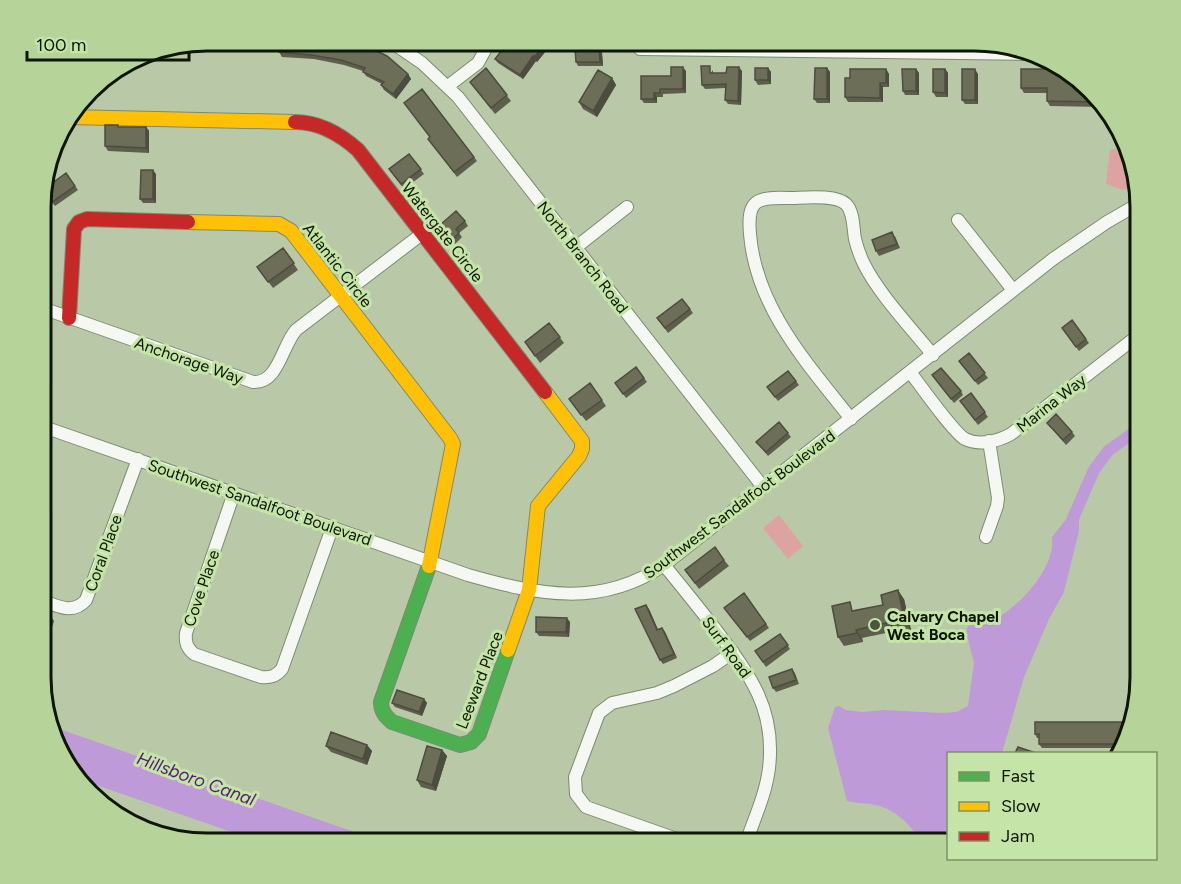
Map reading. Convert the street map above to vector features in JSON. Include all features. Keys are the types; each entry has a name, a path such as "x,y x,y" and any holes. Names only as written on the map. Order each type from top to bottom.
{"street":[{"name":"North Branch Road","path":"405,51 448,86 764,487"},
{"path":"448,86 478,63 486,51"},
{"path":"800,51 1001,54"},
{"name":"Watergate Circle","path":"80,117 307,122 323,126 341,135 358,150 582,441 579,456 538,506 529,590"},
{"path":"851,419 791,342 765,295 750,244 748,218 756,202 768,197 832,198 849,207 855,241 864,265 933,355"},
{"path":"575,248 627,207"},
{"name":"Southwest Sandalfoot Boulevard","path":"51,429 498,584 529,590 596,593 632,584 664,565 1013,290 1076,242 1130,209"},
{"name":"Atlantic Circle","path":"69,318 74,229 79,222 87,219 279,224 291,231 453,444 430,562"},
{"path":"958,220 1013,290"},
{"name":"Anchorage Way","path":"51,311 253,382 260,382 268,379 273,373 296,330 423,233"},
{"name":"Marina Way","path":"989,441 1011,434 1130,342"},
{"path":"910,372 960,435 974,442 989,441 998,498 986,537"},
{"name":"Coral Place","path":"51,603 73,609 81,606 86,600 138,459"},
{"name":"Cove Place","path":"234,493 186,633 185,641 188,649 194,654 269,678 277,675 282,669 332,528"},
{"name":"Leeward Place","path":"430,562 381,702 381,710 392,722 460,745 475,741 479,734 529,590"},
{"name":"Surf Road","path":"664,565 750,675 767,720 769,737 767,777 749,833"},
{"path":"659,833 586,807 579,798 574,786 575,777 595,720 606,707 674,686 713,666 733,652"}],"shaded area":[{"path":"1110,149 1118,149 1125,167 1129,188 1123,190 1106,184"},
{"path":"779,515 803,546 788,559 763,528"}],"water":[{"path":"1079,503 1079,531 1064,592 1049,619 1024,677 1002,752 947,752 947,833 915,833 907,823 887,809 847,801 828,728 835,707 862,712 884,710 942,713 956,712 968,706 974,663 966,632 968,626 992,621 1025,595 1048,561 1052,549 1052,537"},
{"name":"Hillsboro Canal","path":"60,729 357,833 234,833 94,784 77,763"}],"building":[{"path":"377,51 387,56 408,74 393,94 381,85 384,82 363,72 365,68 341,60 279,52"},
{"path":"501,51 539,51 533,56 520,75 495,59"},
{"path":"575,51 599,51 600,62 576,62"},
{"path":"701,66 710,66 710,73 726,73 727,67 739,67 738,101 725,100 726,84 702,85"},
{"path":"671,67 683,67 683,89 660,89 660,93 654,93 654,99 641,99 641,76 671,76"},
{"path":"486,68 507,95 491,108 470,82"},
{"path":"755,68 768,68 768,80 755,80"},
{"path":"815,68 827,68 827,99 814,99"},
{"path":"850,69 886,69 886,83 880,83 880,98 845,97 845,78 850,78"},
{"path":"902,69 916,69 916,91 903,91"},
{"path":"933,69 945,69 945,93 933,92"},
{"path":"962,69 975,69 975,100 962,100"},
{"path":"1021,69 1046,69 1069,83 1089,102 1047,101 1047,88 1021,88"},
{"path":"598,70 612,78 593,111 579,102"},
{"path":"422,89 474,157 454,172 404,103"},
{"path":"105,125 146,127 146,148 105,146"},
{"path":"409,154 421,169 401,184 389,169"},
{"path":"141,170 153,170 153,199 140,199"},
{"path":"66,173 75,186 52,202 53,183"},
{"path":"456,211 465,221 456,229 459,233 452,240 440,225"},
{"path":"892,232 897,244 876,251 872,240"},
{"path":"283,248 294,263 268,282 257,267"},
{"path":"682,299 690,309 665,328 657,318"},
{"path":"1072,320 1086,339 1076,347 1062,328"},
{"path":"549,323 560,337 535,356 525,342"},
{"path":"969,353 985,373 975,381 959,361"},
{"path":"636,367 644,378 623,394 615,383"},
{"path":"941,368 961,391 951,399 932,375"},
{"path":"788,371 796,381 775,397 767,387"},
{"path":"590,383 602,400 581,415 569,399"},
{"path":"971,393 985,412 975,420 960,401"},
{"path":"1056,414 1072,432 1063,440 1047,423"},
{"path":"779,422 788,433 766,452 756,442"},
{"path":"715,547 724,560 695,583 685,570"},
{"path":"898,590 905,622 887,626 886,623 838,637 832,606 850,602 852,611 883,605 881,595"},
{"path":"744,593 766,624 747,637 724,608"},
{"path":"646,605 657,630 662,628 674,654 660,660 635,609"},
{"path":"536,617 567,618 566,632 536,632"},
{"path":"780,634 788,645 763,662 755,651"},
{"path":"792,669 796,680 773,688 769,677"},
{"path":"397,690 424,699 419,712 392,703"},
{"path":"1035,722 1123,722 1115,744 1039,744 1039,734 1035,734"},
{"path":"331,732 367,745 363,759 326,746"},
{"path":"427,746 442,750 432,785 417,780"},
{"path":"1018,747 1033,752 1016,752"}],"waterway":[{"path":"1073,518 1094,470 1108,451 1130,435"}],"traffic: fast":[{"path":"429,566 381,702 387,718 392,722 460,745 471,742 479,734 508,650"}],"traffic: slow":[{"path":"80,117 295,122"},
{"path":"188,222 279,224 291,231 450,438 453,444 429,566"},
{"path":"508,650 529,590 538,506 579,456 582,449 582,441 545,392"}],"traffic: jam":[{"path":"295,122 313,124 329,130 358,150 545,392"},
{"path":"69,318 74,229 79,222 87,219 188,222"}],"place":[{"name":"Calvary Chapel West Boca","path":"875,625"}]}
